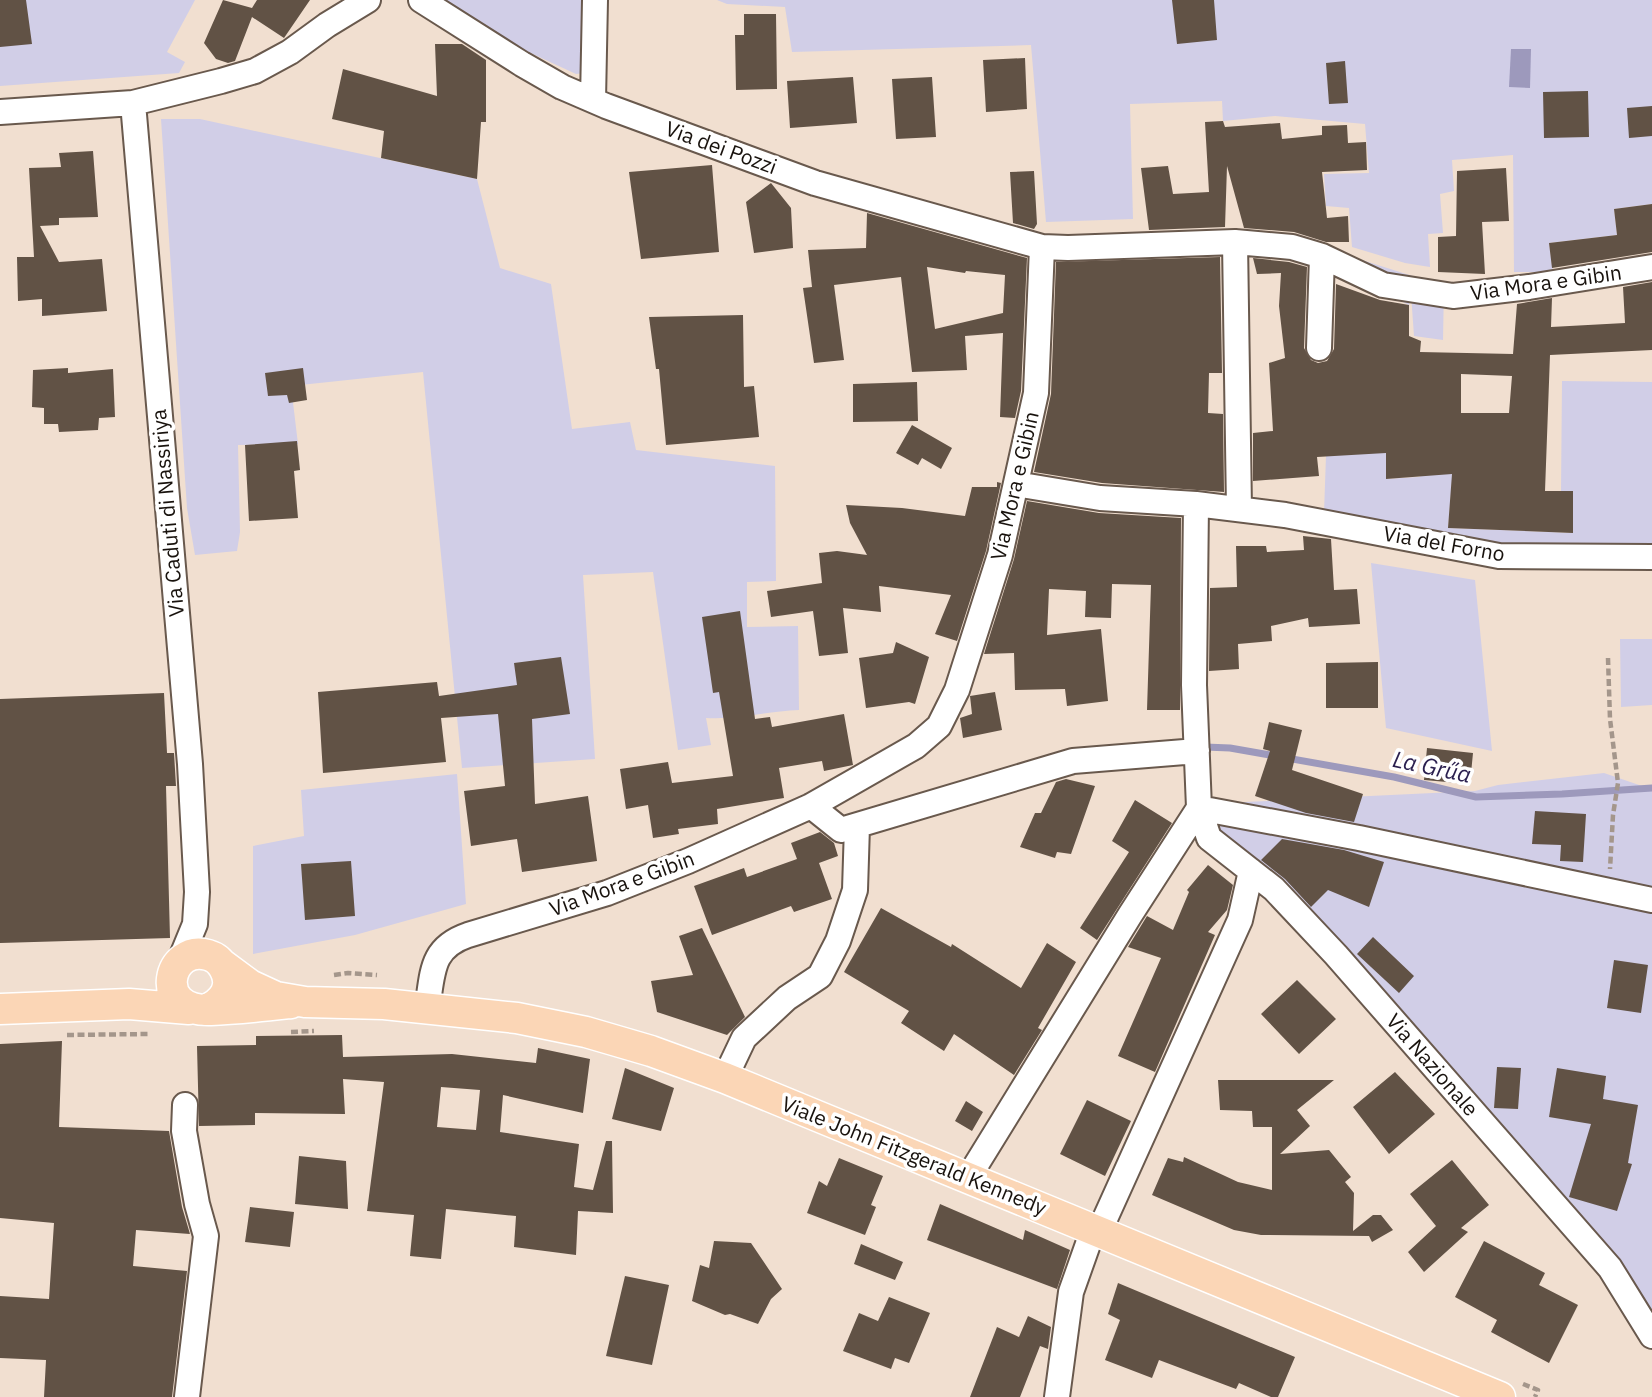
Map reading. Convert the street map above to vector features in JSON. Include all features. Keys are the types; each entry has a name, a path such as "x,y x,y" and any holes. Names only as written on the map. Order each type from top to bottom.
{"main road":[{"path":"194,954 211,956 221,963 228,983 226,993 214,1007 197,1009 181,1004 172,989 177,967 194,954"},
{"name":"Viale John Fitzgerald Kennedy","path":"221,963 250,985 276,997 306,1002"},
{"name":"Viale John Fitzgerald Kennedy","path":"129,1004 159,987 177,967"},
{"name":"Viale John Fitzgerald Kennedy","path":"0,1009 129,1004 243,1009 306,1002 384,1004 517,1018 586,1032 651,1051 725,1079 1500,1397"}],"street":[{"path":"327,24 341,0"},
{"path":"0,112 133,103 255,71 290,52 327,24 368,0"},
{"name":"Via dei Pozzi","path":"421,0 522,64 593,100 815,183 1042,247"},
{"path":"593,100 595,0"},
{"name":"Via Caduti di Nassiriya","path":"133,103 190,764 197,892 195,924 177,967"},
{"path":"1235,242 1239,509"},
{"name":"Via Mora e Gibin","path":"427,1009 437,957 448,944 457,939 607,893 688,861 811,806 916,746 939,726 957,690 1000,555 1036,393 1042,247 1235,242 1292,247 1322,256 1383,285 1453,296 1652,267"},
{"path":"1319,348 1322,256"},
{"name":"Via del Forno","path":"1016,484 1128,501 1239,509 1499,556 1652,557"},
{"name":"Via Nazionale","path":"1196,505 1194,685 1199,808 1209,838 1274,890 1336,955 1610,1268 1652,1336"},
{"path":"811,806 841,830 1073,761 1197,751"},
{"path":"968,1178 1199,808 1359,838 1652,900"},
{"path":"725,1079 744,1038 787,998 820,976 838,940 855,890 857,826"},
{"path":"1057,1397 1071,1292 1240,920 1251,871"},
{"path":"195,924 202,939 221,963"},
{"path":"185,1105 184,1131 197,1204 206,1236 187,1397"}],"path":[{"path":"1608,658 1610,719 1618,783 1609,891"},
{"path":"1535,1397 1538,1390"}],"shaded area":[{"path":"0,0 195,0 167,52 185,62 179,73 0,86"},
{"path":"442,0 588,0 584,73 576,74 509,43"},
{"path":"717,0 1652,0 1652,204 1614,209 1617,235 1549,243 1553,272 1514,272 1513,155 1452,160 1454,191 1440,194 1443,233 1428,234 1430,267 1405,263 1352,247 1349,208 1326,206 1324,174 1369,173 1365,124 1275,116 1223,121 1222,101 1130,104 1133,219 1046,222 1031,45 792,52 785,7 727,4"},
{"path":"1511,49 1531,49 1530,88 1509,87"},
{"path":"161,119 200,119 477,179 500,268 551,284 572,429 630,422 636,450 775,466 776,581 747,582 747,627 798,626 799,710 706,718 711,745 678,750 653,572 583,575 595,759 462,768 423,372 291,386 298,444 238,445 240,532 237,551 195,555 187,508"},
{"path":"1324,248 1444,286 1443,340 1414,336 1411,294 1409,305 1321,262"},
{"path":"1562,381 1652,382 1652,553 1500,550 1324,513 1326,456 1386,450 1386,479 1419,477 1454,458 1448,528 1573,533 1573,491 1561,491"},
{"path":"1371,563 1475,580 1492,751 1386,728"},
{"path":"1620,639 1652,639 1652,705 1621,707"},
{"path":"1604,773 1642,786 1652,785 1652,898 1202,804 1475,791 1498,785"},
{"path":"457,774 466,904 355,935 253,954 253,846 304,836 301,790"},
{"path":"1206,813 1652,903 1652,1316 1233,852"}],"building":[{"path":"0,0 26,0 32,44 0,47"},
{"path":"223,0 252,8 257,0 310,0 284,38 252,17 235,61 228,63 216,59 204,43"},
{"path":"1172,0 1214,0 1217,40 1177,44"},
{"path":"744,14 776,14 777,89 736,90 735,35 744,35"},
{"path":"435,44 462,44 486,60 486,122 481,122 477,179 381,158 384,131 332,119 343,69 437,96"},
{"path":"1025,58 1027,109 986,112 983,60"},
{"path":"1345,61 1348,103 1329,104 1326,63"},
{"path":"853,77 857,123 790,128 787,81"},
{"path":"932,77 936,137 896,139 892,79"},
{"path":"1588,91 1589,137 1544,138 1543,92"},
{"path":"1652,106 1652,136 1629,138 1627,108"},
{"path":"1223,121 1225,127 1280,123 1282,139 1322,135 1322,126 1347,125 1348,143 1366,142 1367,170 1322,172 1327,218 1348,216 1349,242 1326,242 1294,232 1244,228 1227,166 1225,227 1149,230 1141,168 1168,166 1173,194 1209,192 1205,122"},
{"path":"93,151 98,217 59,218 59,225 40,226 59,262 102,259 107,311 42,316 42,299 18,301 17,257 34,257 29,168 61,167 59,153"},
{"path":"712,165 719,252 641,259 629,172"},
{"path":"1506,168 1509,221 1482,222 1485,274 1438,272 1438,237 1456,236 1457,171"},
{"path":"1034,171 1037,224 1034,229 1013,223 1010,172"},
{"path":"771,183 791,208 793,248 754,253 746,202"},
{"path":"1652,204 1652,252 1552,268 1549,243 1617,235 1614,209"},
{"path":"867,213 1027,258 1021,391 1015,418 1000,417 1003,333 965,336 967,370 912,372 901,277 834,285 844,360 814,363 803,288 812,287 808,250 866,248","holes":["927,267 1005,275 1003,313 935,329"]},
{"path":"1220,257 1222,373 1209,373 1208,413 1223,414 1224,492 1102,483 1034,472 1051,394 1056,262"},
{"path":"1253,258 1307,267 1304,348 1311,360 1318,363 1327,361 1334,349 1336,284 1380,300 1409,305 1409,336 1421,341 1420,352 1513,354 1517,304 1552,298 1551,327 1625,323 1623,287 1652,282 1652,350 1550,355 1545,491 1573,491 1573,533 1448,528 1452,474 1386,479 1386,453 1317,457 1319,476 1253,481 1253,433 1273,431 1269,363 1285,358 1279,306 1281,273 1257,274","holes":["1461,374 1512,376 1509,413 1461,413"]},
{"path":"743,315 744,387 754,386 759,437 666,445 659,369 656,369 649,317"},
{"path":"68,368 68,373 113,369 115,417 99,418 98,430 59,432 58,424 44,424 44,408 32,407 33,370"},
{"path":"303,368 307,400 289,403 287,395 268,396 265,373"},
{"path":"917,382 918,421 853,422 853,384"},
{"path":"912,425 952,448 941,469 922,458 918,465 896,453"},
{"path":"297,441 300,470 294,471 298,518 249,521 245,445"},
{"path":"997,482 1001,483 986,551 957,641 935,634 951,595 879,586 881,612 843,608 848,653 819,656 813,611 771,617 767,591 822,583 819,553 837,551 867,555 850,523 846,505 902,508 965,516 972,487 997,487"},
{"path":"1027,501 1099,513 1181,518 1180,710 1147,710 1151,585 1112,584 1111,618 1085,617 1086,591 1049,589 1047,635 1101,629 1108,701 1067,706 1065,689 1015,690 1014,653 984,654 1014,559"},
{"path":"1303,536 1331,539 1334,590 1357,589 1360,624 1309,627 1308,618 1271,626 1272,641 1238,644 1239,669 1209,671 1210,588 1237,587 1236,546 1266,546 1267,552 1304,550"},
{"path":"740,611 755,719 770,717 772,727 844,714 853,765 824,771 822,761 779,768 784,798 717,809 718,824 678,829 679,834 653,838 648,805 626,809 620,769 668,762 672,783 733,776 719,692 713,693 702,617"},
{"path":"896,642 929,657 915,704 909,702 866,708 859,658 893,653"},
{"path":"561,657 570,714 532,719 535,804 588,796 597,861 522,872 517,839 471,846 464,791 505,786 498,714 441,718 446,762 323,773 318,692 437,682 439,696 517,685 514,663"},
{"path":"1378,662 1378,708 1326,708 1326,663"},
{"path":"995,692 1002,730 963,738 960,718 972,714 970,696"},
{"path":"164,693 167,753 174,753 176,786 166,786 170,938 0,943 0,699"},
{"path":"1269,722 1302,730 1292,770 1363,794 1354,822 1306,813 1255,796 1270,751 1263,749"},
{"path":"1427,748 1473,753 1470,784 1424,780"},
{"path":"1066,779 1095,786 1071,854 1057,852 1055,858 1020,847 1035,813 1041,813 1056,782"},
{"path":"1135,800 1172,823 1097,940 1080,928 1129,852 1112,841"},
{"path":"1535,811 1586,814 1583,862 1560,861 1561,845 1532,844"},
{"path":"820,832 834,843 838,856 819,863 832,899 794,912 791,906 712,935 694,886 744,868 747,877 797,859 791,843"},
{"path":"1282,839 1344,850 1384,862 1369,907 1328,890 1311,907 1285,879 1261,860"},
{"path":"351,861 355,916 305,920 301,864"},
{"path":"1208,865 1233,885 1227,910 1208,932 1215,935 1155,1072 1118,1056 1161,958 1128,947 1147,916 1173,930 1189,892 1187,890"},
{"path":"881,908 951,947 952,944 1021,988 1047,943 1076,962 1038,1028 1042,1030 1014,1075 954,1034 944,1051 901,1023 909,1011 844,972"},
{"path":"702,928 745,1017 727,1035 657,1012 651,981 693,975 679,936"},
{"path":"1373,937 1414,976 1399,993 1357,954"},
{"path":"1614,960 1648,965 1641,1013 1607,1008"},
{"path":"1297,980 1336,1019 1299,1054 1261,1014"},
{"path":"342,1035 343,1057 452,1054 536,1063 538,1048 590,1059 583,1113 503,1095 500,1132 579,1144 574,1187 593,1190 606,1141 612,1141 613,1213 578,1211 576,1255 514,1247 516,1216 446,1209 441,1259 410,1256 414,1215 367,1211 384,1082 343,1079 345,1114 255,1113 255,1125 199,1126 197,1046 256,1045 256,1036","holes":["441,1087 480,1090 476,1130 437,1127"]},
{"path":"62,1041 59,1127 169,1131 182,1207 190,1234 136,1230 133,1266 187,1271 172,1397 44,1397 46,1360 0,1358 0,1296 49,1299 54,1223 0,1218 0,1044"},
{"path":"1497,1067 1521,1068 1518,1109 1494,1108"},
{"path":"625,1068 674,1088 661,1131 612,1119"},
{"path":"1557,1068 1606,1076 1603,1099 1638,1105 1628,1163 1632,1164 1617,1211 1569,1197 1591,1124 1549,1117"},
{"path":"1395,1072 1435,1114 1389,1154 1353,1107"},
{"path":"1218,1080 1334,1080 1297,1110 1310,1126 1280,1154 1329,1150 1351,1177 1345,1182 1354,1193 1353,1231 1373,1215 1381,1215 1393,1230 1372,1242 1369,1236 1261,1235 1234,1230 1152,1195 1168,1158 1183,1162 1184,1157 1238,1182 1272,1190 1272,1127 1253,1127 1252,1111 1220,1110"},
{"path":"1087,1100 1131,1121 1105,1176 1060,1154"},
{"path":"966,1101 983,1112 972,1131 955,1121"},
{"path":"299,1156 346,1161 348,1209 295,1204"},
{"path":"839,1158 883,1176 871,1205 876,1207 865,1235 807,1213 819,1181 827,1186"},
{"path":"1452,1160 1489,1205 1461,1228 1468,1232 1424,1272 1408,1252 1436,1226 1410,1194"},
{"path":"940,1204 1023,1240 1025,1230 1070,1250 1057,1289 927,1240"},
{"path":"250,1207 294,1212 290,1247 245,1242"},
{"path":"714,1241 751,1243 782,1289 771,1299 758,1324 730,1314 725,1315 692,1301 700,1265 709,1268"},
{"path":"1484,1241 1545,1273 1539,1285 1578,1305 1549,1363 1491,1332 1497,1320 1455,1297"},
{"path":"861,1244 903,1262 895,1280 854,1264"},
{"path":"625,1276 669,1285 652,1365 606,1356"},
{"path":"1118,1283 1295,1357 1278,1397 1271,1397 1239,1383 1236,1389 1159,1360 1152,1378 1105,1360 1120,1320 1108,1314"},
{"path":"889,1297 930,1313 909,1363 895,1358 891,1369 843,1351 859,1313 878,1321"},
{"path":"1028,1316 1051,1327 1048,1349 1040,1346 1020,1397 970,1397 997,1327 1019,1337"}],"waterway":[{"name":"La Grűa","path":"1205,747 1230,748 1394,777 1476,797 1652,788"}]}
